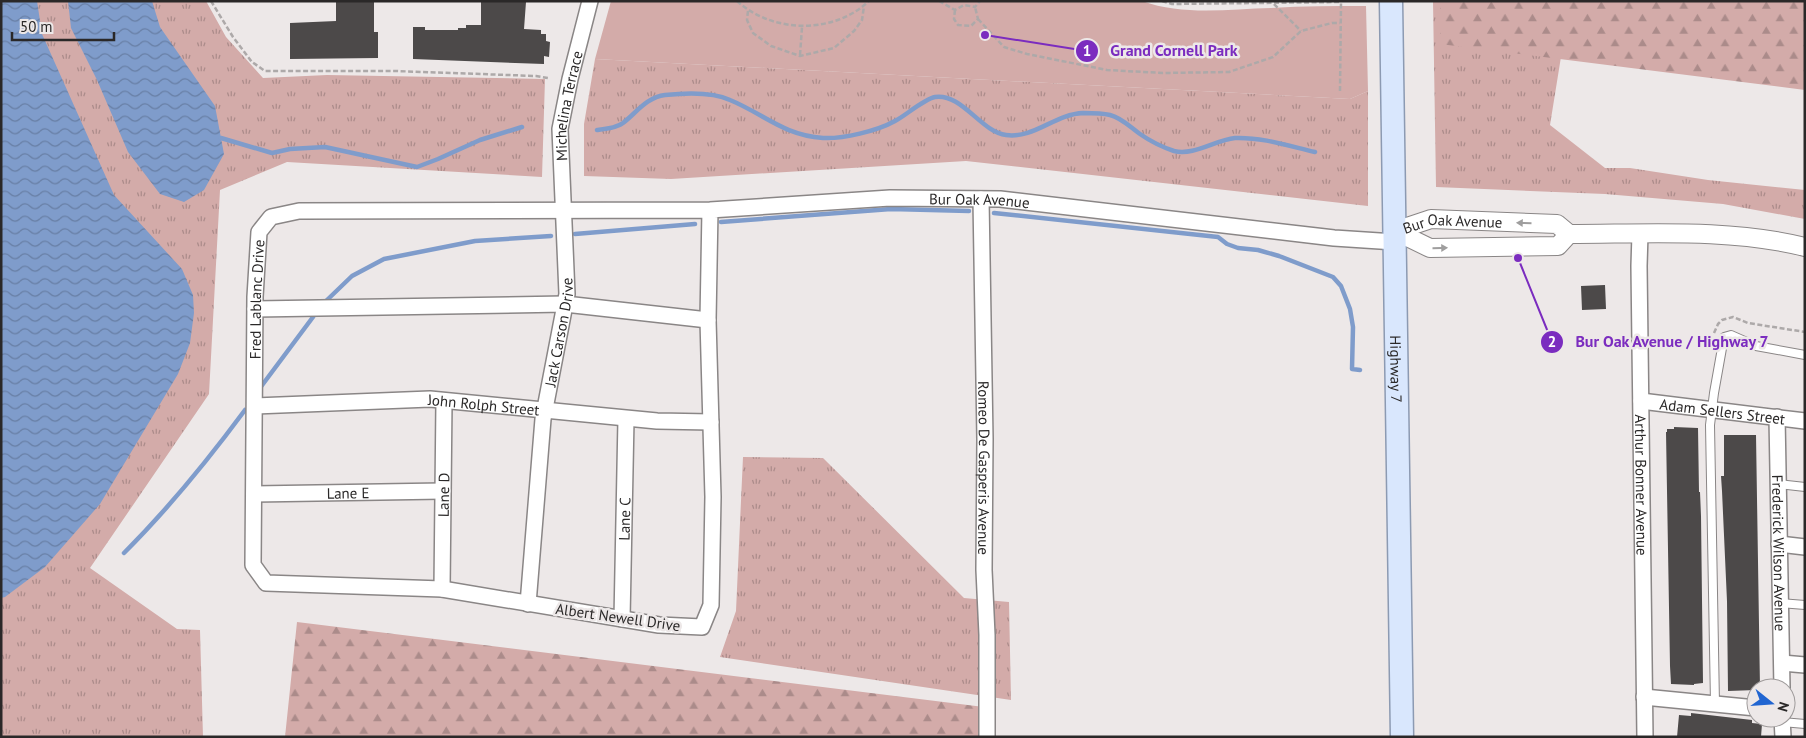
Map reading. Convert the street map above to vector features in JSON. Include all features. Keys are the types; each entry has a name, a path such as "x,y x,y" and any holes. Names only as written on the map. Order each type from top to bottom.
{"main road":[{"name":"Highway 7","path":"1391,1 1402,737"}],"street":[{"name":"Michelina Terrace","path":"563,210 560,129 570,79 590,1"},
{"name":"Bur Oak Avenue","path":"563,210 710,210 890,198 1000,199 1334,238 1395,236 1430,248 1558,246 1569,234"},
{"name":"Romeo De Gasperis Avenue","path":"981,199 987,737"},
{"name":"Jack Carson Drive","path":"528,604 545,411 567,294 563,210"},
{"name":"Fred Lablanc Drive","path":"266,583 253,565 255,309 259,232 271,216 299,211 563,210"},
{"name":"Albert Newell Drive","path":"266,583 442,589 622,620 659,625 702,627 711,605 713,497 708,320 710,210"},
{"name":"Bur Oak Avenue","path":"1395,236 1431,219 1557,224 1569,234 1746,237 1805,247"},
{"name":"Arthur Bonner Avenue","path":"1640,234 1645,737"},
{"path":"255,309 565,304 708,320"},
{"name":"John Rolph Street","path":"254,406 420,400 657,421 711,422"},
{"name":"Lane D","path":"442,589 444,401"},
{"name":"Adam Sellers Street","path":"1641,401 1805,421"},
{"name":"Frederick Wilson Avenue","path":"1777,417 1782,678"},
{"name":"Lane C","path":"622,620 626,418"},
{"name":"Lane E","path":"254,494 443,491"},
{"path":"1779,544 1805,547"},
{"path":"1782,663 1805,665"},
{"path":"1644,697 1746,707"}],"lane":[{"path":"1715,704 1710,425 1724,338 1731,335 1756,346 1805,355"},
{"path":"1778,484 1805,487"},
{"path":"1780,603 1805,605"}],"path":[{"path":"211,1 233,37 252,62 265,71 396,71 548,78"},
{"path":"737,1 748,11 774,23 802,27 834,22 864,6 869,1"},
{"path":"939,1 955,10"},
{"path":"975,7 980,1"},
{"path":"1162,1 1172,4 1179,2 1341,2 1340,91"},
{"path":"1273,2 1301,31"},
{"path":"955,10 964,5 975,7"},
{"path":"748,11 747,20 753,33 771,46 800,56 834,48 854,31 862,20 864,6"},
{"path":"975,7 978,19 1004,47 1027,54 1107,70 1163,73 1229,72 1273,57 1301,31 1332,23 1340,23"},
{"path":"955,10 954,19 958,25 970,26 978,19"},
{"path":"800,56 802,27"}],"green space":[{"path":"1,1 206,1 226,37 263,78 327,75 545,79 542,177 287,162 220,190 209,394 90,568 177,629 200,630 203,737 1,737"},
{"path":"611,1 1142,1 1174,9 1190,10 1366,6 1368,91 1350,99 595,59"},
{"path":"1433,1 1570,1 1550,125 1605,168 1630,168 1708,180 1805,190 1805,219 1723,204 1605,194 1436,187"},
{"path":"1440,1 1805,1 1805,90 1440,44"},
{"path":"595,59 1350,99 1368,91 1368,206 966,161 671,179 584,176 584,124"},
{"path":"743,457 823,458 964,598 1009,602 1011,700 720,657 736,611"},
{"path":"297,622 992,708 993,737 285,737"}],"water":[{"path":"1,1 37,1 42,34 114,195 182,269 193,295 194,313 190,343 178,374 100,504 45,567 1,598"},
{"path":"68,1 152,1 160,27 215,106 224,154 204,190 184,202 160,194 128,152 97,80 71,28"}],"building":[{"path":"336,1 374,1 374,32 378,32 378,58 290,59 290,23 336,21"},
{"path":"481,1 526,2 524,29 541,30 541,34 546,34 546,41 550,42 549,57 544,56 544,64 413,59 413,27 425,27 425,30 458,30 458,28 466,28 466,25 481,25"},
{"path":"1605,285 1606,309 1582,310 1581,286"},
{"path":"1674,427 1698,428 1703,683 1694,685 1671,684 1666,432 1667,429 1674,429"},
{"path":"1724,435 1756,435 1760,678 1746,678 1746,690 1728,691 1727,601 1721,476 1724,476"},
{"path":"1691,713 1746,719 1746,728 1762,728 1761,737 1677,737 1679,715 1691,716"}],"waterway":[{"path":"597,130 620,125 647,102 659,96 698,94 723,97 796,133 823,138 840,137 888,125 931,98 945,97 963,106 988,127 1006,135 1026,133 1073,114 1097,113 1118,118 1148,139 1174,151 1197,150 1227,139 1245,138 1275,142 1315,152"},
{"path":"221,138 272,153 290,149 325,147 417,167 480,140 522,127"},
{"path":"721,222 891,209 969,211"},
{"path":"994,213 1218,237 1227,244 1238,248 1258,250 1279,256 1333,277 1341,286 1350,309 1353,327 1352,369 1360,370"},
{"path":"575,234 695,224"},
{"path":"326,301 352,276 384,259 475,241 551,236"},
{"path":"260,388 313,317"},
{"path":"124,553 187,484 245,410"}],"place":[{"name":"Grand Cornell Park","path":"985,35"},
{"name":"Bur Oak Avenue / Highway 7","path":"1518,258"}]}
